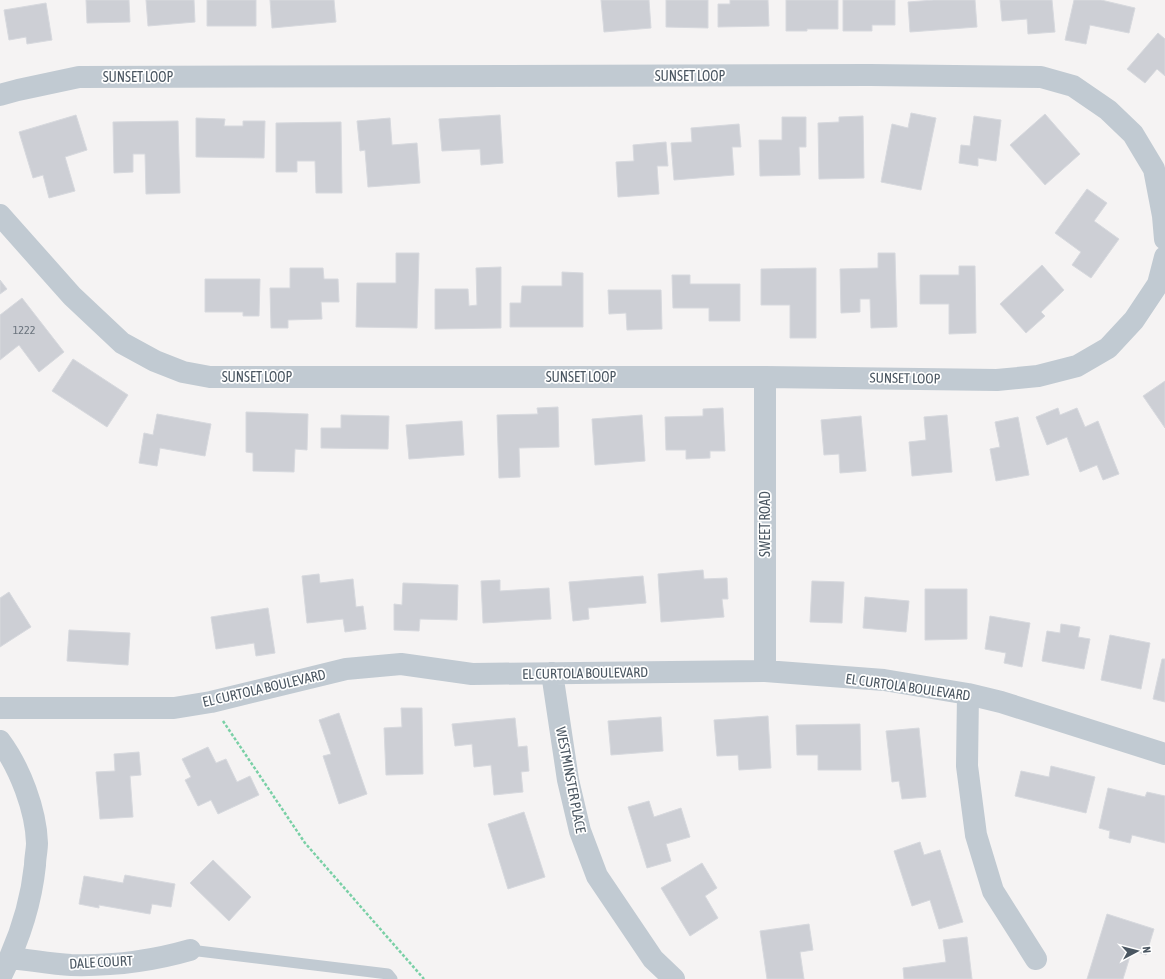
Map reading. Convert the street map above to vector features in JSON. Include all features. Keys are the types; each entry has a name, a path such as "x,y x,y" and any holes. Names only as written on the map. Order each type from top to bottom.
{"street":[{"name":"SUNSET LOOP","path":"0,95 79,77 870,75 1040,77 1072,86 1108,110 1133,134 1154,169 1163,216 1165,239"},
{"name":"SUNSET LOOP","path":"0,215 72,296 122,343 155,361 183,372 210,377 766,377 997,380 1038,376 1077,366 1108,348 1134,320 1158,284 1165,257"},
{"name":"SWEET ROAD","path":"765,671 766,377"},
{"name":"EL CURTOLA BOULEVARD","path":"0,708 174,708 211,702 346,669 401,664 472,674 765,671 884,680 968,694 1001,702 1165,754"},
{"name":"WESTMINSTER PLACE","path":"552,674 568,780 580,832 597,876 652,960 674,979"},
{"path":"968,694 967,766 976,835 993,891 1036,959"},
{"path":"0,742 7,750 24,785 32,812 37,844 33,886 10,958 0,978"},
{"name":"DALE COURT","path":"10,958 70,965 103,965 165,957 190,950"}],"lane":[{"path":"190,950 388,974 392,979"}],"path":[{"path":"211,702 305,843 424,979"}],"building":[{"path":"86,0 129,0 130,22 87,23"},
{"path":"146,0 194,0 195,22 148,26"},
{"path":"207,0 256,0 256,26 207,26"},
{"path":"270,0 334,0 336,22 272,28"},
{"path":"601,0 649,0 651,28 604,32"},
{"path":"666,0 708,0 708,28 666,27"},
{"path":"730,0 768,0 769,26 718,27 718,4 730,4"},
{"path":"786,0 838,0 838,29 786,31"},
{"path":"843,0 895,0 895,25 872,25 872,31 843,31"},
{"path":"934,0 975,0 977,27 910,32 908,2"},
{"path":"1000,0 1052,0 1055,32 1028,34 1027,19 1002,21"},
{"path":"1074,0 1101,0 1135,8 1129,33 1090,25 1086,44 1065,40"},
{"path":"46,3 52,40 27,44 26,37 9,40 4,10"},
{"path":"1158,33 1165,39 1165,76 1157,69 1145,83 1127,69"},
{"path":"911,113 936,118 921,190 881,182 892,124 908,128"},
{"path":"1045,114 1080,154 1045,185 1010,145"},
{"path":"76,115 87,150 65,157 75,191 49,198 43,175 33,178 19,132"},
{"path":"500,115 503,163 481,165 480,149 442,151 439,119"},
{"path":"863,116 864,178 819,179 818,123 839,122 839,117"},
{"path":"974,116 1001,120 996,161 978,158 978,166 959,163 961,145 970,146"},
{"path":"782,117 806,117 806,147 799,147 800,175 760,176 759,140 782,140"},
{"path":"196,118 225,119 224,126 243,126 243,121 265,121 264,158 196,157"},
{"path":"390,118 392,145 417,143 420,183 368,187 365,150 360,151 357,121"},
{"path":"178,121 180,193 146,194 145,154 133,154 133,172 114,173 113,122"},
{"path":"341,122 342,193 316,193 315,161 297,161 297,172 276,172 276,123"},
{"path":"739,124 741,147 732,147 734,175 674,180 671,143 692,142 691,128"},
{"path":"666,142 668,166 657,166 659,194 618,197 616,162 634,161 633,145"},
{"path":"1087,189 1107,203 1094,221 1119,239 1091,278 1072,265 1081,252 1055,233"},
{"path":"396,253 419,253 417,328 356,327 357,283 396,283"},
{"path":"878,253 895,253 897,327 871,328 870,299 860,299 860,312 841,313 840,269 878,268"},
{"path":"1042,265 1064,290 1041,312 1045,316 1026,333 1000,304"},
{"path":"959,266 975,266 976,333 949,334 949,304 920,304 920,275 959,275"},
{"path":"501,267 501,328 435,329 435,289 468,289 469,306 477,305 476,268"},
{"path":"290,268 323,268 324,279 338,279 339,302 321,302 322,319 288,320 288,328 271,328 270,288 290,288"},
{"path":"816,268 816,338 790,338 790,305 761,305 761,269"},
{"path":"562,272 583,273 583,327 510,327 510,303 521,303 522,286 562,286"},
{"path":"672,275 690,275 690,284 740,284 740,321 709,321 709,308 673,308"},
{"path":"205,279 260,279 259,316 243,316 243,312 205,312"},
{"path":"0,280 7,289 0,294"},
{"path":"608,290 661,290 662,329 627,330 626,313 609,314"},
{"path":"22,298 64,352 39,372 19,345 0,360 0,315"},
{"path":"73,359 128,395 107,427 52,391"},
{"path":"1165,381 1165,428 1143,396"},
{"path":"558,407 559,447 519,448 520,477 499,478 497,415 538,414 537,408"},
{"path":"723,408 725,451 710,451 710,458 686,459 686,450 666,450 665,417 703,416 703,409"},
{"path":"1058,408 1060,415 1077,408 1085,427 1098,421 1119,474 1103,480 1097,465 1080,472 1067,437 1047,445 1036,417"},
{"path":"246,412 308,414 307,450 295,449 294,472 253,471 253,453 246,452"},
{"path":"157,414 211,424 205,456 160,448 157,466 139,463 144,433 153,435"},
{"path":"341,415 389,416 388,449 321,448 321,428 341,428"},
{"path":"642,415 645,461 595,465 592,419"},
{"path":"947,415 952,472 912,476 909,442 926,440 924,417"},
{"path":"861,416 866,471 840,473 839,454 824,455 821,420"},
{"path":"1018,417 1029,475 996,481 990,449 1000,447 995,422"},
{"path":"462,421 464,455 409,459 406,425"},
{"path":"703,570 704,579 727,578 728,599 722,599 724,617 661,622 658,574"},
{"path":"319,574 320,583 353,579 356,607 363,606 366,629 345,632 343,619 307,623 302,576"},
{"path":"643,576 646,603 588,608 589,619 573,621 569,582"},
{"path":"500,580 500,591 549,588 551,619 483,623 481,581"},
{"path":"812,581 844,582 842,623 810,622"},
{"path":"403,583 458,585 457,620 420,619 419,631 394,630 394,604 402,605"},
{"path":"925,589 967,589 967,639 925,640"},
{"path":"9,592 31,627 0,647 0,598"},
{"path":"865,597 909,601 906,632 863,628"},
{"path":"268,608 275,653 256,656 254,643 216,649 211,617"},
{"path":"990,616 1030,623 1022,667 1004,663 1006,653 985,649"},
{"path":"1061,624 1080,627 1078,637 1090,639 1084,669 1042,661 1047,631 1060,633"},
{"path":"69,630 130,633 128,665 67,661"},
{"path":"1110,635 1150,643 1141,689 1101,680"},
{"path":"1162,659 1165,659 1165,702 1153,699"},
{"path":"401,708 422,708 423,774 386,775 384,728 402,727"},
{"path":"339,713 367,794 339,804 323,756 331,754 319,720"},
{"path":"768,716 771,768 739,770 738,755 717,756 714,720"},
{"path":"661,717 663,751 611,755 608,721"},
{"path":"515,718 518,747 527,746 529,771 521,772 523,792 494,795 491,765 474,767 472,744 455,746 452,724"},
{"path":"860,724 861,770 818,770 818,755 797,755 796,725"},
{"path":"919,728 926,797 902,799 899,781 892,782 886,731"},
{"path":"208,747 216,763 226,759 237,782 250,776 259,795 218,814 211,800 198,806 185,780 191,777 182,759"},
{"path":"139,752 141,775 130,776 133,817 100,819 96,772 115,771 114,754"},
{"path":"1051,766 1095,777 1086,813 1015,796 1021,771 1049,777"},
{"path":"1108,788 1145,797 1147,792 1165,796 1165,843 1132,835 1130,843 1109,838 1110,831 1099,828"},
{"path":"649,801 654,817 681,808 690,837 666,844 671,861 647,868 628,807"},
{"path":"524,812 545,877 508,889 488,824"},
{"path":"920,842 924,855 940,850 963,922 939,929 930,900 912,906 894,851"},
{"path":"213,860 251,897 229,921 190,883"},
{"path":"702,863 717,888 705,896 718,918 690,936 661,888"},
{"path":"125,875 175,884 171,907 152,904 150,914 99,905 99,908 79,904 84,876 123,883"},
{"path":"1107,914 1154,929 1146,955 1132,950 1123,979 1087,979"},
{"path":"809,924 813,950 800,952 804,979 767,979 760,931"},
{"path":"967,937 972,979 904,979 903,968 946,962 943,940"}]}
